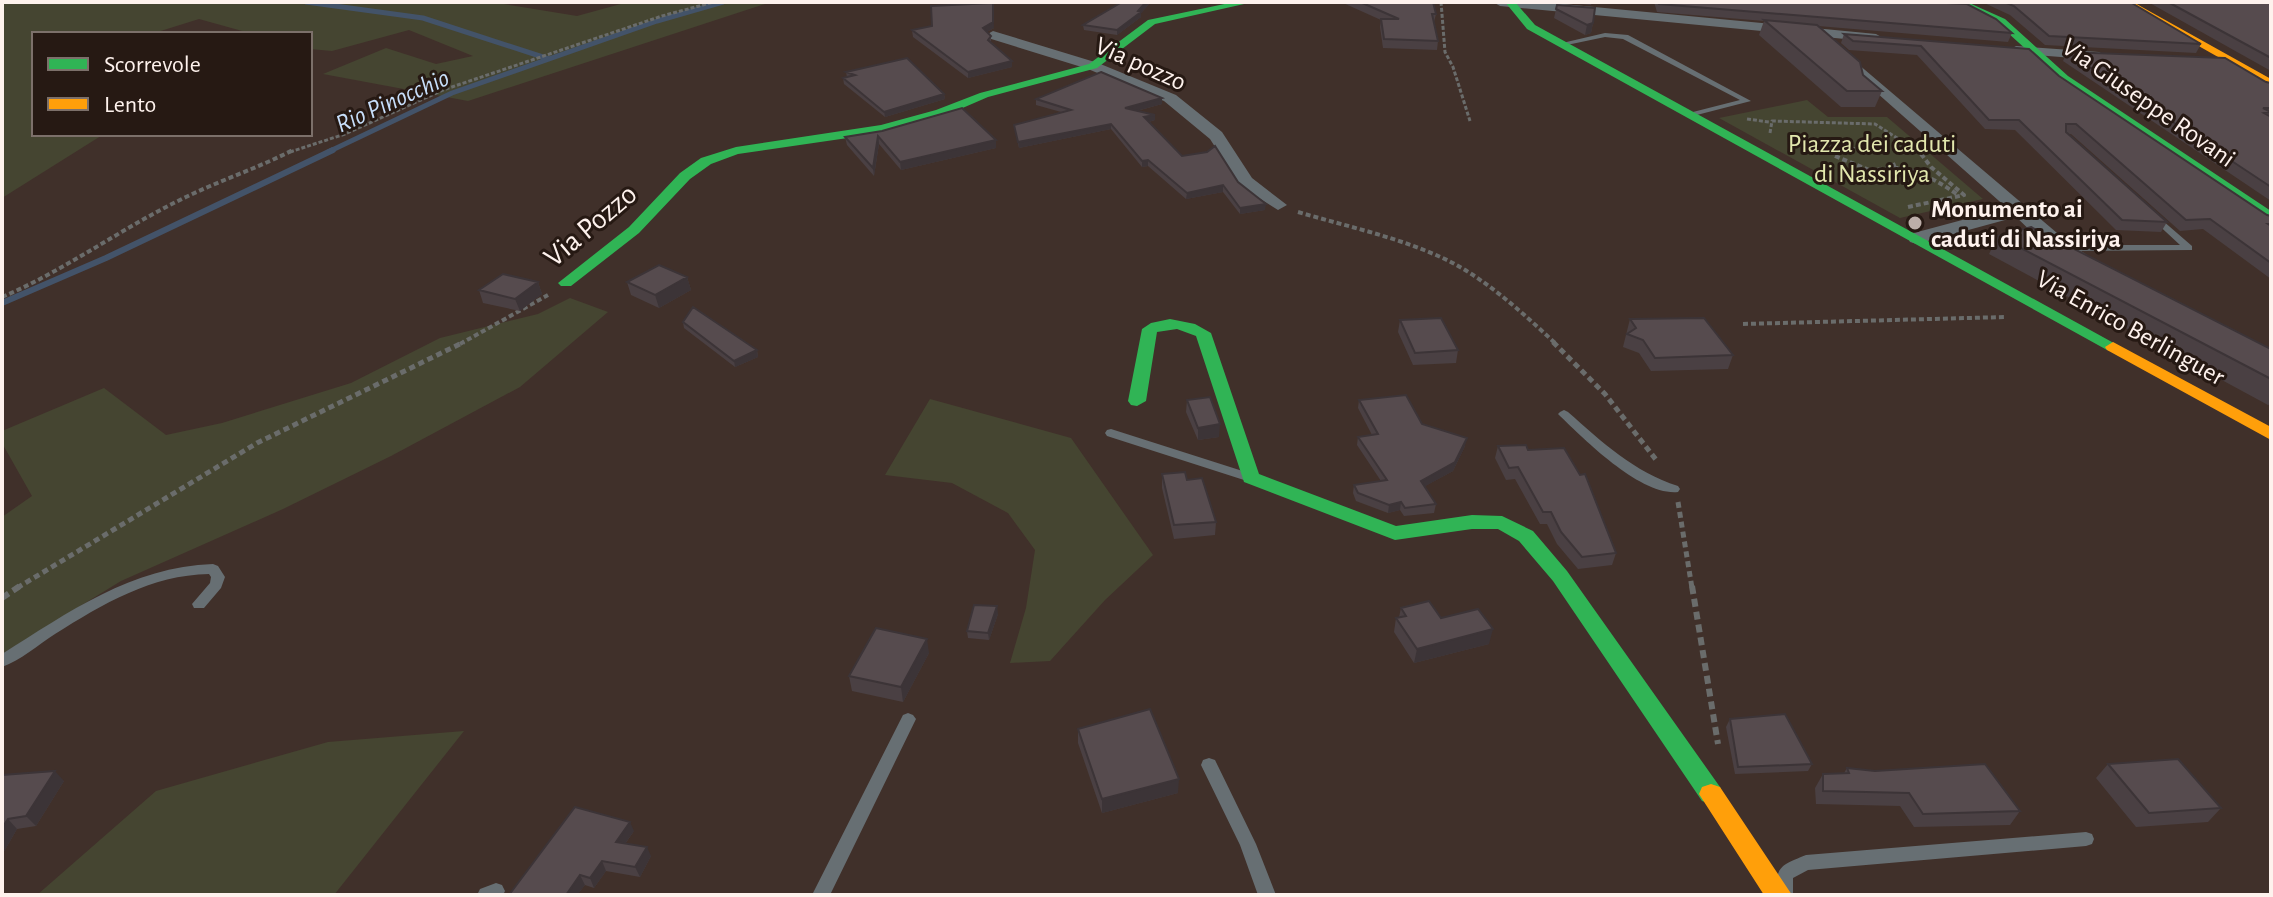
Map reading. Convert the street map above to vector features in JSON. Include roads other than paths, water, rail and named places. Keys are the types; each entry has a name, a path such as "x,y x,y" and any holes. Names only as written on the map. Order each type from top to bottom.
{"street":[{"name":"Via Pozzo","path":"566,283 634,230 685,176 706,161 736,151 882,129 940,113 984,95 1093,66 1152,22 1248,2"},
{"path":"1500,2 1894,40"},
{"name":"Via Enrico Berlinguer","path":"1511,2 1517,14 1531,27 2271,434"},
{"path":"2126,2 2271,84"},
{"name":"Via Giuseppe Rovani","path":"1963,6 2001,21 2064,78 2271,217"},
{"path":"1818,34 2063,248 2104,269"},
{"name":"Via pozzo","path":"993,35 1093,66 1170,98 1216,136 1246,182 1278,205"},
{"path":"2002,49 2107,57"},
{"path":"2199,60 2230,61"},
{"path":"1917,238 2020,210"},
{"path":"1137,401 1150,329 1160,324 1178,323 1203,333 1251,478 1395,533 1416,534 1467,523 1494,522 1515,528 1536,547 1578,603 1781,895"}],"lane":[{"path":"1562,44 1605,35 1625,37 1747,101 1692,115"},
{"path":"2063,248 2189,248 2145,208"},
{"path":"1564,414 1619,464 1659,485 1674,489"},
{"path":"1111,433 1251,478"},
{"path":"2,661 86,610 161,574 194,568 213,569 218,577 216,585 199,604"},
{"path":"821,895 908,719"},
{"path":"1209,765 1248,844 1267,895"},
{"path":"1781,895 1785,874 1806,863 2086,839"}],"waterway":[{"path":"306,2 423,18 549,59"},
{"name":"Rio Pinocchio","path":"549,59 657,21 723,2"},
{"name":"Rio Pinocchio","path":"328,152 452,93 549,59"},
{"name":"Rio Pinocchio","path":"2,303 106,258 333,150"}],"place":[{"name":"Monumento ai caduti di Nassiriya","path":"1915,223"}],"park label":[{"name":"Piazza dei caduti di Nassiriya","path":"1872,158"}]}
